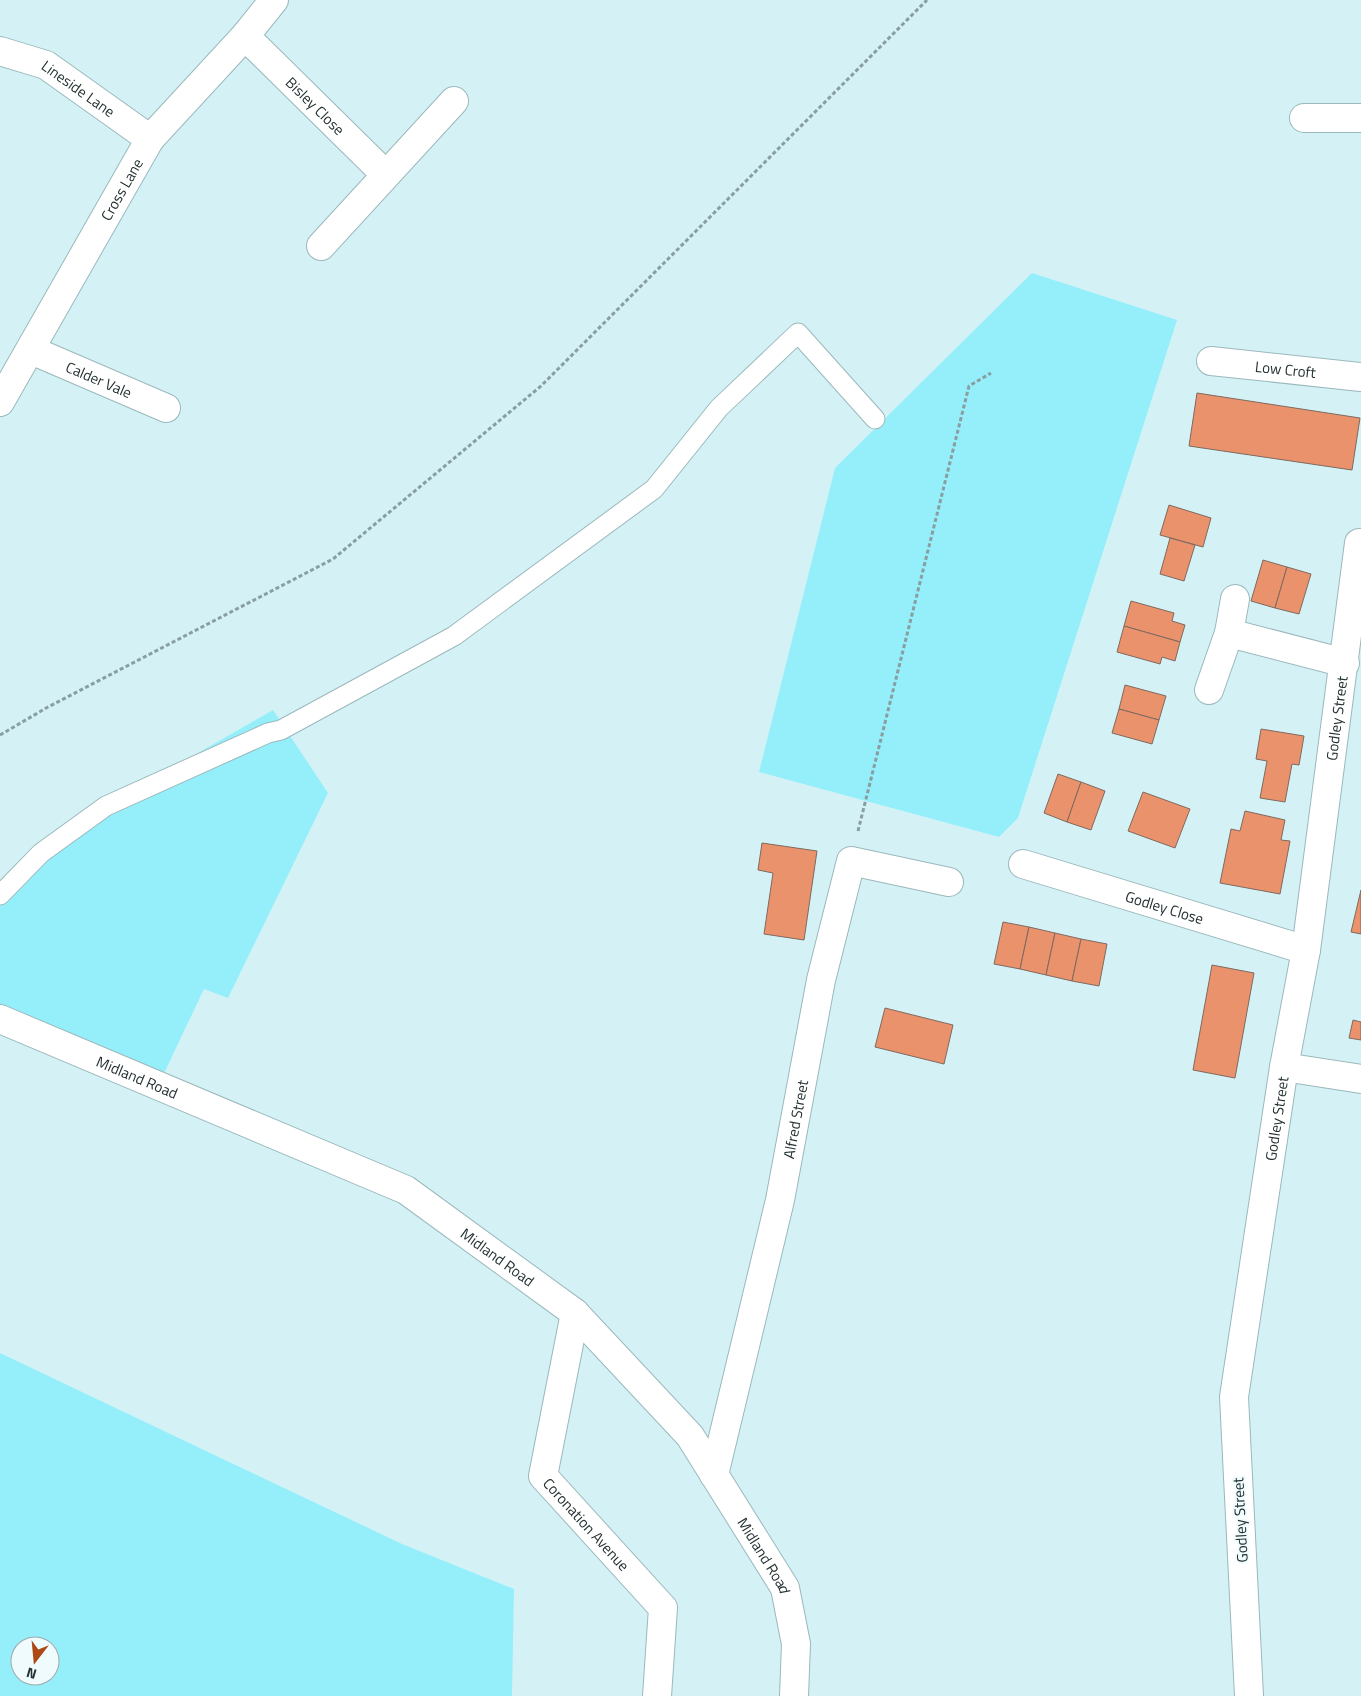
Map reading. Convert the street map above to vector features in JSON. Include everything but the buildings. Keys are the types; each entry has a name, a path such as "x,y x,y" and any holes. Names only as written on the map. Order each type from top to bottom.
{"street":[{"name":"Cross Lane","path":"0,402 150,139 244,36 274,0"},
{"name":"Bisley Close","path":"244,36 385,174"},
{"name":"Lineside Lane","path":"0,51 46,65 150,139"},
{"path":"321,246 385,174 454,101"},
{"path":"1304,118 1361,118"},
{"name":"Calder Vale","path":"30,350 166,408"},
{"name":"Low Croft","path":"1211,361 1361,377"},
{"name":"Godley Street","path":"1248,1696 1234,1397 1284,1067 1306,950 1345,663 1359,543"},
{"path":"1209,690 1229,633 1234,599"},
{"path":"1229,633 1345,663"},
{"path":"851,861 948,882"},
{"name":"Alfred Street","path":"714,1475 780,1200 821,980 851,861"},
{"name":"Godley Close","path":"1023,864 1306,950"},
{"name":"Midland Road","path":"0,1019 406,1190 576,1313 690,1436 785,1588 796,1644 794,1696"},
{"path":"1284,1067 1361,1079"},
{"name":"Coronation Avenue","path":"576,1313 543,1476 663,1608 657,1696"}],"lane":[{"path":"0,895 42,853 106,806 268,734 281,730 454,636 654,489 719,408 798,333 875,419"}],"path":[{"path":"0,735 48,707 333,559 541,386 928,0"},
{"path":"851,861 970,386 991,373"}],"shaded area":[{"path":"1032,273 1177,320 1018,818 999,837 759,772 835,468"},
{"path":"273,710 328,793 228,998 204,989 158,1086 0,1019 0,895 106,806"},
{"path":"0,1353 402,1544 514,1589 512,1696 0,1696"}]}
